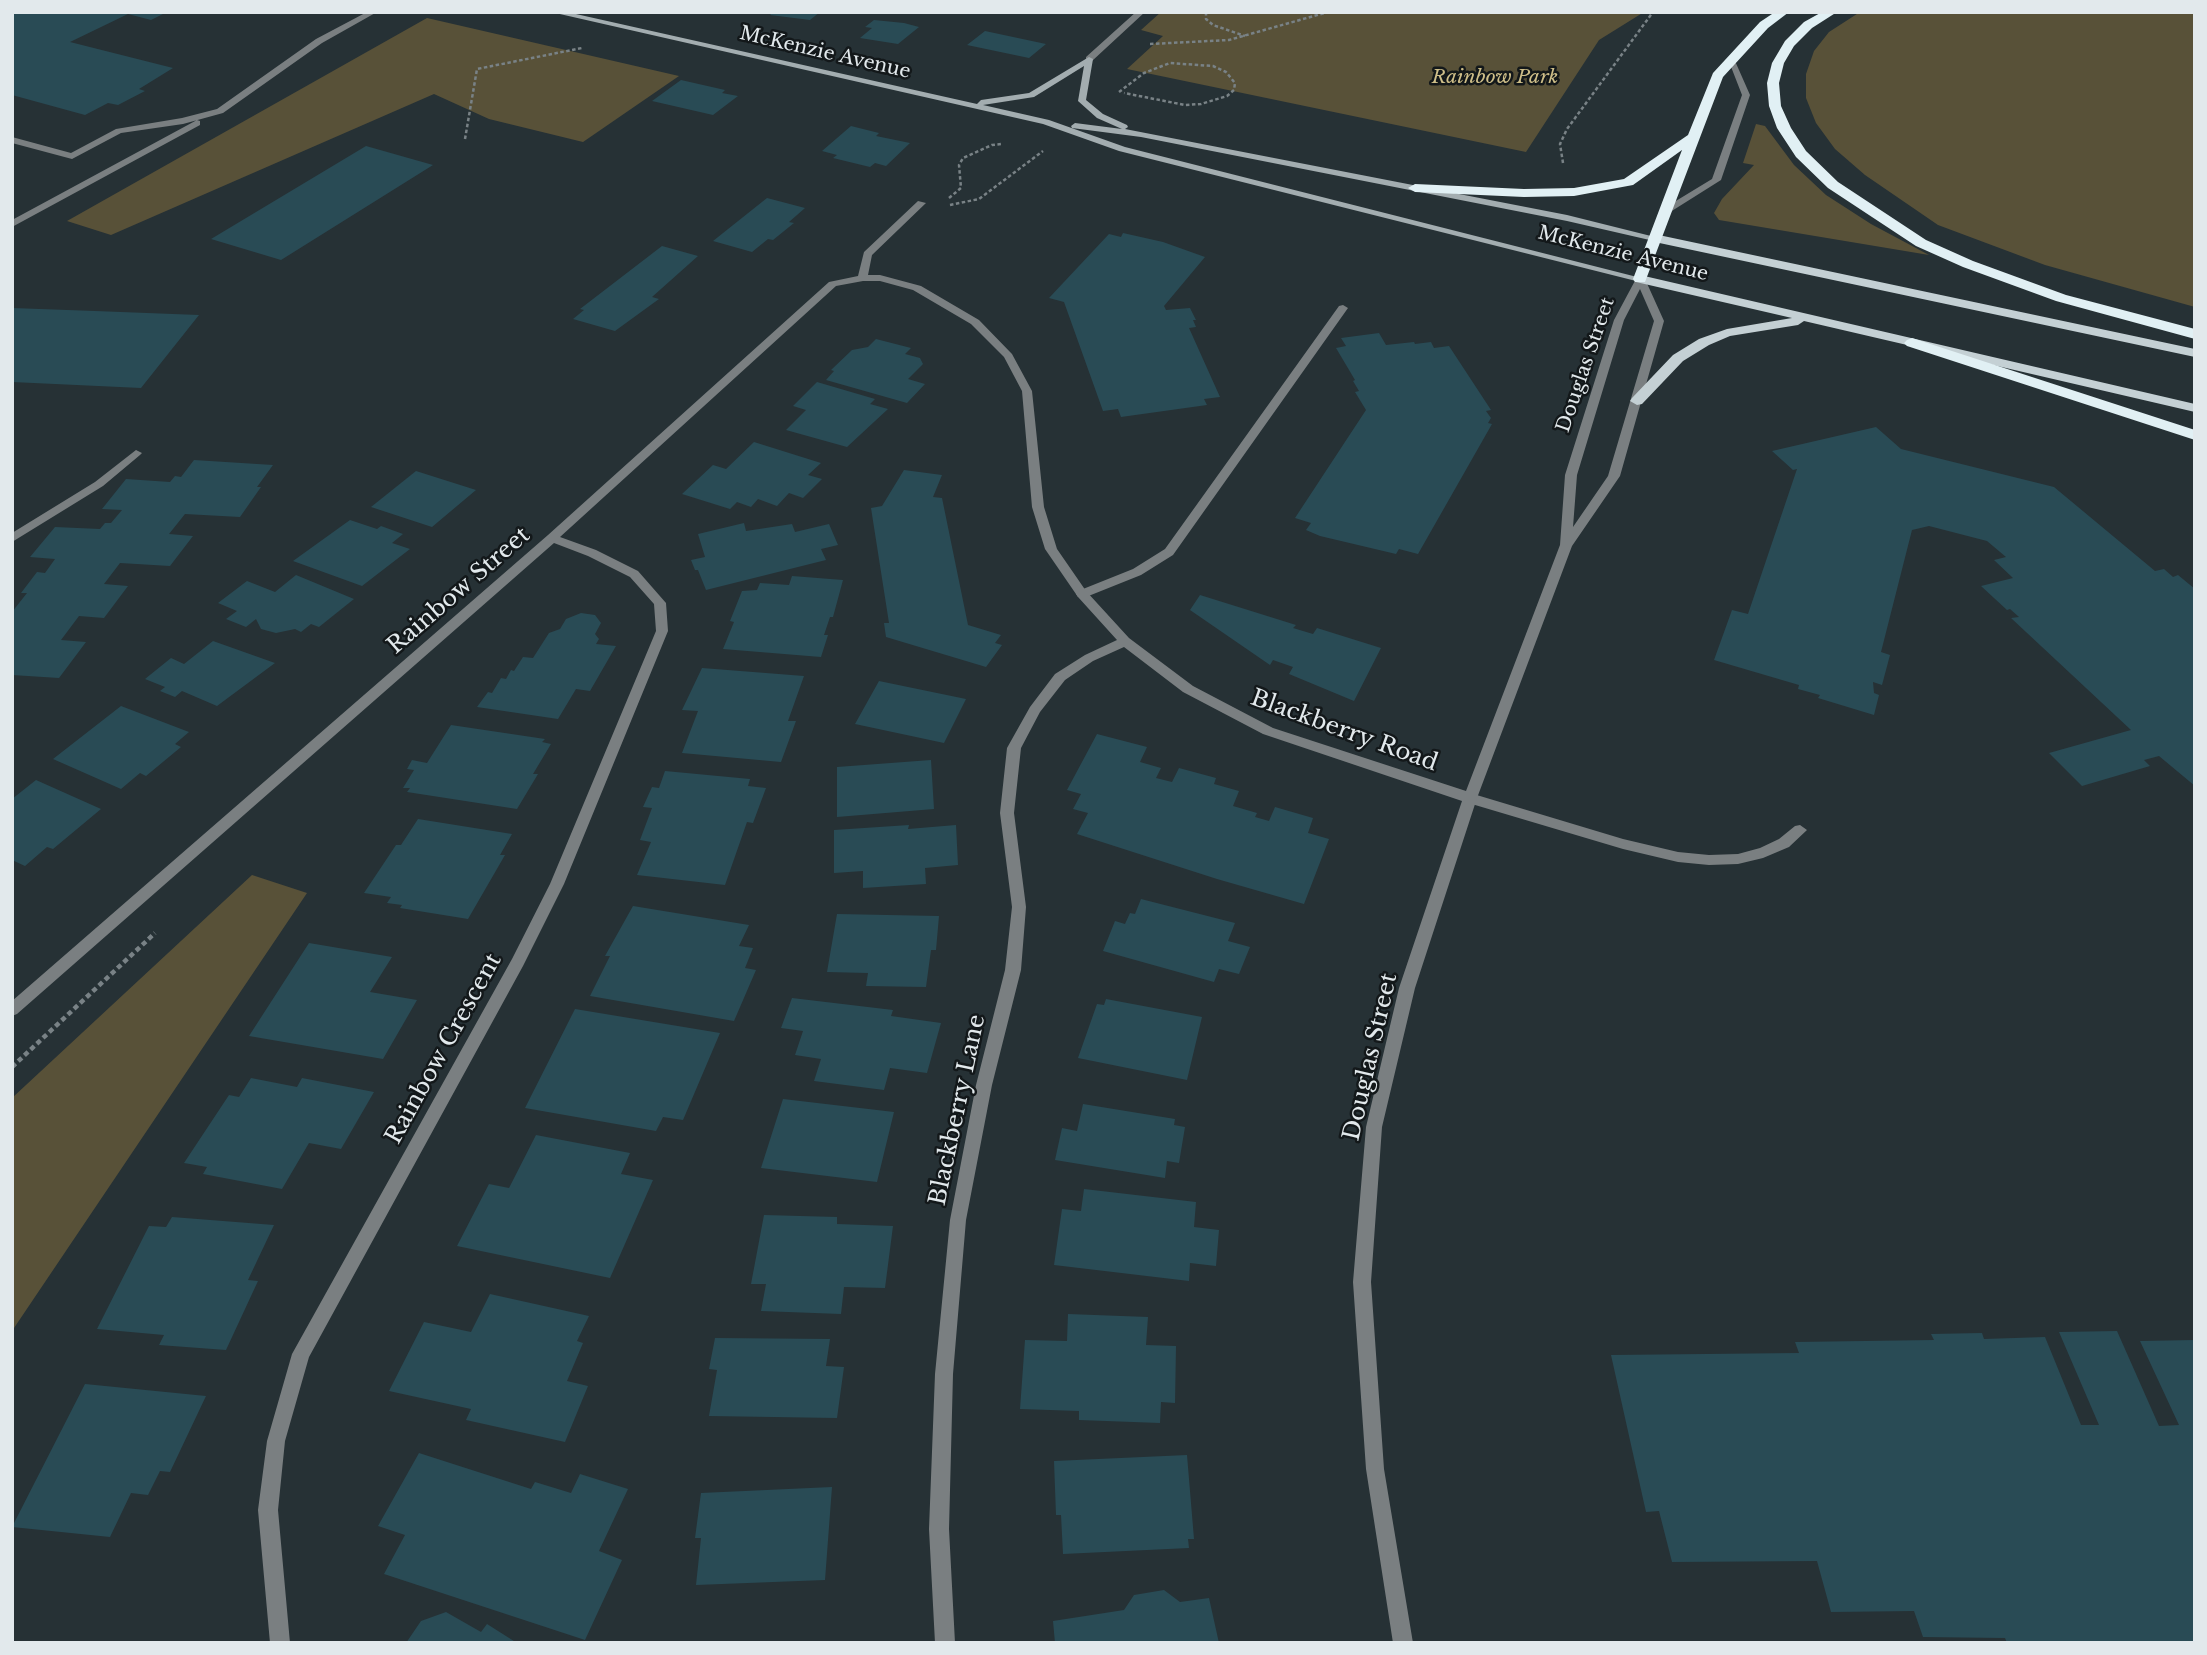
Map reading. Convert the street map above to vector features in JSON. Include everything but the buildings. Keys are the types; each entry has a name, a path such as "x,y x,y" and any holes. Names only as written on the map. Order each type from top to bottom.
{"highway":[{"path":"1640,279 1691,138 1717,76 1765,25 1783,12"},
{"path":"1831,12 1808,25 1789,44 1778,63 1773,83 1775,106 1784,128 1801,154 1833,185 1875,215 1922,243 1968,264 2061,298 2195,334"},
{"path":"1415,188 1524,193 1584,190 1628,182 1691,138"},
{"path":"1912,343 2195,435"}],"main road":[{"name":"McKenzie Avenue","path":"555,12 1046,122 1141,134 1415,188 2195,353"},
{"path":"962,103 995,103 1031,95 1089,59"},
{"path":"1089,59 1082,101 1100,117 1141,134"},
{"name":"McKenzie Avenue","path":"1046,122 1122,149 1640,279 2195,408"},
{"path":"1637,401 1678,358 1704,342 1727,333 1812,319"}],"street":[{"path":"12,224 220,111 319,41 373,12"},
{"path":"1089,59 1141,12"},
{"path":"1664,212 1716,180 1746,94 1731,61"},
{"path":"12,140 72,156 119,131 184,121 220,111"},
{"path":"863,278 867,254 921,203"},
{"name":"Rainbow Street","path":"12,1010 552,538 833,284 863,278"},
{"name":"Blackberry Road","path":"863,278 880,278 917,288 975,322 1008,356 1027,391 1038,507 1051,549 1082,594 1125,642 1188,689 1268,730 1581,833 1688,858 1738,859 1763,853 1784,843 1800,830"},
{"name":"Douglas Street","path":"1404,1643 1375,1469 1363,1269 1374,1127 1407,988 1470,798 1566,546 1614,476 1659,321 1640,279"},
{"name":"Douglas Street","path":"1566,546 1571,475 1619,320 1640,279"},
{"path":"1082,594 1137,572 1169,552 1343,308"},
{"path":"12,538 99,484 136,453"},
{"name":"Rainbow Crescent","path":"280,1643 268,1510 276,1441 301,1354 518,962 557,884 662,631 660,603 634,574 592,552 552,538"},
{"name":"Blackberry Lane","path":"945,1643 939,1529 944,1374 958,1220 984,1085 1013,970 1019,907 1007,813 1014,748 1035,710 1060,677 1089,658 1125,642"}],"path":[{"path":"1206,12 1206,19 1213,25 1245,36"},
{"path":"1104,46 1207,42 1245,36 1328,12"},
{"path":"1584,190 1561,158 1560,144 1604,76 1653,12"},
{"path":"465,139 477,69 584,47"},
{"path":"946,200 957,194 961,188 959,165 963,158 992,145 1024,141 1046,122"}],"green space":[{"name":"Rainbow Park","path":"1161,12 1644,12 1599,40 1526,152 1127,69 1163,36 1141,30"},
{"path":"1860,12 2195,12 2195,307 2045,265 1938,225 1865,175 1835,149 1816,123 1806,98 1806,74 1814,51 1829,32"},
{"path":"427,18 679,76 583,142 489,119 434,94 111,235 67,221"},
{"path":"1756,124 1765,126 1794,165 1826,195 1871,224 1929,255 1719,220 1714,213 1722,199 1754,165 1743,163"},
{"path":"252,875 307,893 12,1331 12,1098"}]}
